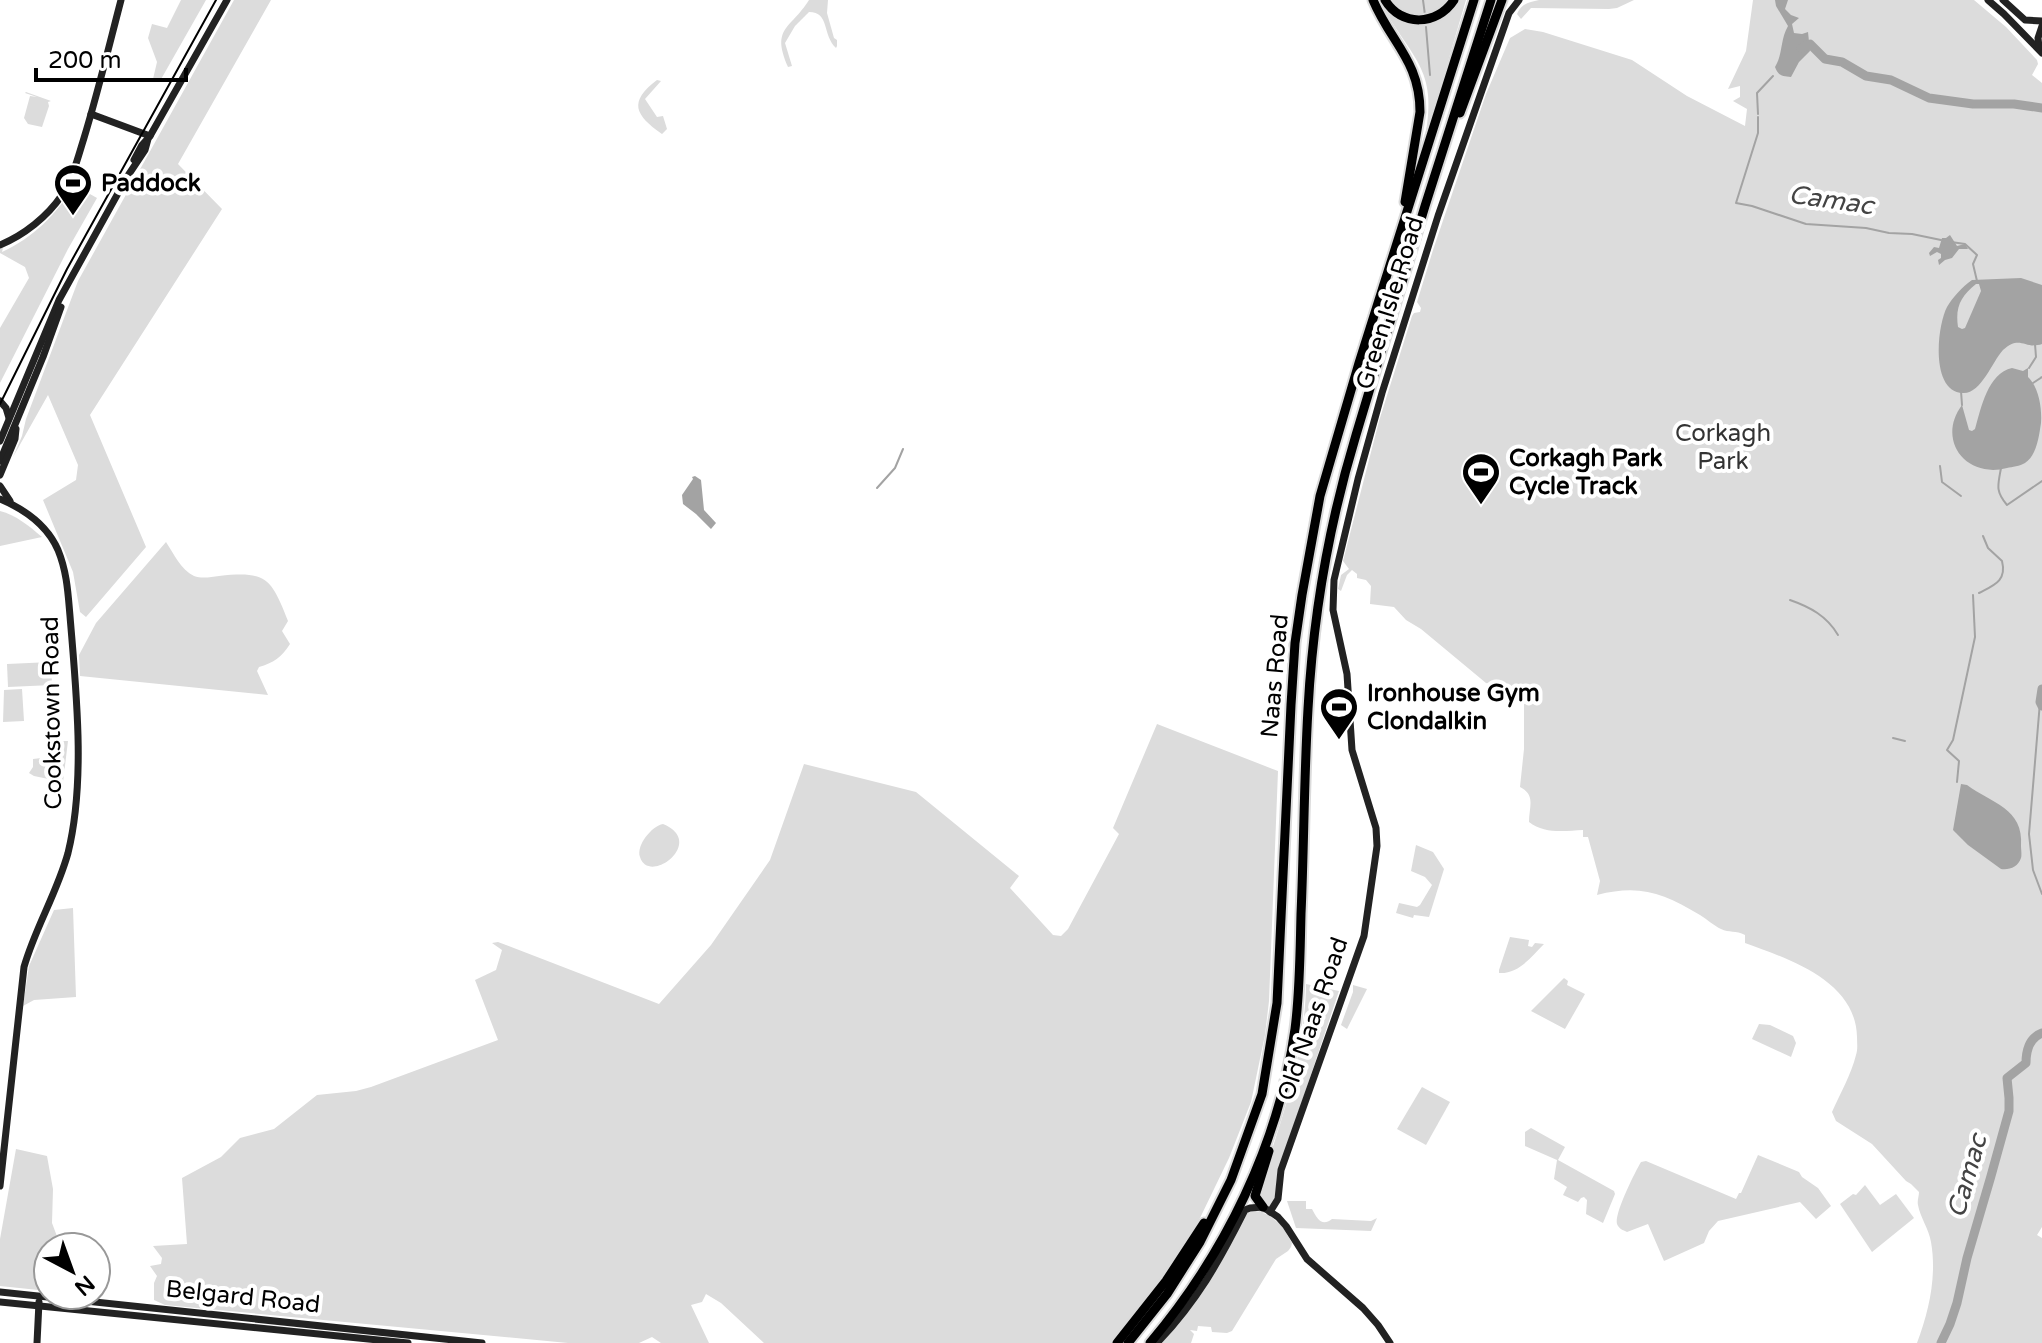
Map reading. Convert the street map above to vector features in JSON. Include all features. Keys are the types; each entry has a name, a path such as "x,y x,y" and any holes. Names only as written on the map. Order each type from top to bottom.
{"highway":[{"path":"1373,0 1380,18 1412,68 1420,98 1399,237"},
{"path":"1385,0 1399,15 1417,21 1441,14 1454,0"},
{"name":"Naas Road","path":"1128,1343 1167,1294 1210,1223 1231,1180 1262,1094 1277,1003 1295,643 1320,496 1474,0"},
{"name":"Naas Road","path":"1150,1343 1207,1265 1227,1230 1250,1184 1281,1098 1297,1008 1308,707 1322,584 1345,470 1491,0"},
{"path":"1425,206 1502,0"},
{"path":"1267,1210 1255,1196 1277,1126 1281,1098"},
{"path":"1117,1343 1166,1281 1231,1180"},
{"path":"1157,1343 1214,1263 1250,1184"}],"street":[{"path":"0,245 28,230 61,197 72,174 91,114 121,0"},
{"path":"0,461 20,392 46,329 137,153 149,138 227,0"},
{"name":"Green Isle Road","path":"1377,835 1352,750 1347,674 1333,610 1334,580 1368,442 1416,284 1509,13 1519,0"},
{"path":"1988,0 2040,51"},
{"path":"2003,0 2025,20 2042,24 2038,38 2040,51"},
{"path":"91,114 149,138"},
{"path":"0,441 43,357 73,276"},
{"path":"0,475 15,439 8,410 1,401 14,398 20,392"},
{"path":"0,486 13,504"},
{"name":"Cookstown Road","path":"0,501 28,513 52,539 66,574 74,659 77,800 62,873 24,967 0,1186"},
{"name":"Old Naas Road","path":"1267,1210 1278,1199 1281,1170 1364,936 1377,835"},
{"path":"1157,1343 1178,1322 1205,1285 1245,1210 1250,1208 1267,1210 1286,1226 1307,1259 1363,1308 1390,1343"},
{"name":"Belgard Road","path":"0,1292 32,1295"},
{"name":"Belgard Road","path":"0,1302 32,1305"},
{"name":"Belgard Road","path":"112,1304 482,1343"},
{"path":"37,1343 38,1311"},
{"name":"Belgard Road","path":"88,1311 408,1343"}],"green space":[{"path":"181,0 206,0 160,81 153,79 157,62 148,38 152,24 167,28"},
{"path":"234,0 271,0 178,164 222,209 90,415 146,547 86,617 80,612 73,572 43,500 76,480 78,465 48,395 13,457 78,281"},
{"path":"809,0 828,0 827,13 837,46 832,43 820,16 809,12 795,26 785,43 792,66 788,67 781,44 782,36"},
{"path":"1389,0 1450,0 1435,12 1420,16 1404,12"},
{"path":"1460,0 1466,0 1424,143 1428,118 1426,83 1414,55 1382,6 1385,4 1411,23 1425,25 1445,16"},
{"path":"1539,0 1634,0 1609,9 1531,8 1521,19 1517,14 1521,8"},
{"name":"Corkagh Park","path":"1753,0 1974,0 2006,27 2038,64 2032,75 2042,83 2042,1227 2037,1235 2042,1238 2042,1343 1917,1343 1928,1306 1933,1268 1930,1237 1918,1205 1919,1192 1872,1144 1836,1121 1832,1112 1857,1050 1854,1018 1845,1001 1833,987 1800,965 1745,943 1745,935 1721,929 1674,901 1639,891 1597,895 1600,881 1588,837 1583,837 1583,830 1548,830 1529,822 1530,798 1520,787 1524,695 1486,683 1394,607 1370,604 1371,586 1366,580 1357,578 1352,570 1341,591 1338,589 1341,575 1349,569 1343,561 1379,421 1412,316 1420,312 1417,302 1486,94 1510,38 1525,29 1543,32 1632,60 1687,96 1745,126 1747,109 1733,101 1740,97 1740,86 1728,89 1746,51"},
{"path":"657,80 661,81 645,99 657,117 663,116 667,129 662,134 646,121 638,108 642,95"},
{"path":"26,92 51,101 48,102 42,127 28,124 24,118 30,96 37,97"},
{"path":"74,185 97,198 0,383 0,328 29,278 25,267 0,253 0,249 3,248 2,252 34,232 60,206"},
{"path":"0,511 17,518 42,537 0,546"},
{"path":"166,542 182,566 194,576 257,577 265,580 277,595 288,621 282,631 290,644 280,656 257,671 268,695 80,676 79,655 96,623"},
{"path":"51,662 52,685 8,687 7,664"},
{"path":"22,689 24,721 3,722 4,690"},
{"path":"1157,724 1278,771 1269,1001 1251,1102 1229,1158 1200,1218 1172,1263 1112,1343 764,1343 721,1303 706,1294 702,1302 691,1305 709,1343 661,1343 652,1337 639,1343 568,1343 165,1305 154,1300 157,1276 150,1266 161,1264 162,1258 153,1246 187,1244 182,1178 221,1157 240,1138 274,1129 317,1095 371,1087 498,1040 475,980 496,970 502,950 492,943 498,942 659,1004 711,945 770,860 804,764 916,792 1019,876 1010,888 1053,935 1061,936 1068,929 1119,834 1113,828"},
{"path":"49,741 68,741 63,782 29,773 33,759 50,757"},
{"path":"663,824 675,832 679,841 677,850 663,864 654,867 645,865 640,857 640,847 654,828"},
{"path":"1416,845 1433,852 1444,869 1429,917 1414,915 1413,918 1396,913 1399,903 1420,905 1432,885 1425,877 1411,871"},
{"path":"73,908 76,997 34,1000 23,1006 29,966 54,910"},
{"path":"1510,937 1529,940 1528,946 1532,947 1535,943 1544,944 1519,968 1499,973 1499,970"},
{"path":"1564,978 1568,981 1567,985 1585,994 1565,1029 1531,1011"},
{"path":"1306,984 1339,991 1277,1176 1271,1209 1258,1191 1296,1063"},
{"path":"1353,985 1367,989 1347,1029 1341,1025"},
{"path":"1759,1024 1770,1025 1793,1036 1796,1043 1791,1057 1752,1039"},
{"path":"1422,1087 1450,1102 1426,1145 1397,1129"},
{"path":"1531,1128 1565,1147 1558,1160 1614,1191 1603,1223 1586,1214 1587,1200 1584,1197 1578,1202 1563,1195 1567,1187 1554,1179 1557,1160 1525,1146 1525,1132"},
{"path":"16,1149 47,1156 53,1189 52,1223 55,1231 32,1231 32,1289 0,1286 0,1239"},
{"path":"1758,1155 1799,1172 1818,1188 1831,1206 1816,1219 1800,1202 1718,1221 1704,1243 1664,1261 1648,1224 1627,1232 1617,1224 1622,1203 1641,1162 1646,1161 1736,1199"},
{"path":"1865,1185 1880,1205 1896,1194 1914,1218 1872,1252 1840,1204 1856,1195"},
{"path":"1287,1201 1306,1201 1306,1209 1312,1209 1323,1222 1332,1219 1371,1221 1377,1218 1371,1231 1296,1228"},
{"path":"1253,1210 1269,1215 1282,1226 1292,1243 1291,1247 1276,1259 1232,1331 1212,1332 1211,1327 1198,1326 1197,1331 1190,1330 1194,1334 1191,1343 1162,1343 1191,1306 1245,1214"}],"shaded area":[{"path":"1775,0 1788,0 1785,9 1799,18 1792,24 1794,33 1808,32 1810,51 1791,77 1779,74 1775,67 1788,26"},
{"path":"1950,235 1957,246 1965,244 1968,249 1959,249 1952,258 1939,265 1941,254 1937,252 1930,256 1929,253 1934,247 1939,248 1942,238"},
{"path":"2021,278 2042,285 2042,344 2009,345 1981,383 1963,393 1952,390 1945,382 1939,342 1947,307 1972,280","holes":["1979,284 1981,291 1962,329 1958,327 1957,320 1960,302 1971,288"]},
{"path":"2012,368 2023,371 2028,368 2028,377 2037,392 2041,417 2037,445 2029,460 2023,464 1992,470 1979,468 1959,454 1952,431 1955,418 1962,405 1969,430 1975,429 1991,384 2004,371"},
{"path":"695,476 701,480 704,510 716,523 711,529 683,504 682,495"},
{"path":"1961,784 2012,815 2021,833 2021,856 2016,866 2001,869 1953,830"}],"waterway":[{"path":"1423,0 1425,15"},
{"path":"1426,27 1430,75"},
{"name":"Camac","path":"1801,48 1810,44 1825,59 1842,62 1866,76 1891,80 1929,98 2042,108"},
{"name":"Camac","path":"1758,114 1757,93 1773,76"},
{"name":"Camac","path":"1758,117 1758,133 1736,203 1806,224 1866,228 1941,240"},
{"name":"Camac","path":"1951,242 1965,244 1977,255 1973,264 1977,281"},
{"name":"Camac","path":"2029,368 2036,357 2035,344"},
{"name":"Camac","path":"2033,383 2042,377"},
{"name":"Camac","path":"1961,391 1962,405"},
{"path":"877,488 895,468 903,449"},
{"path":"1940,466 1942,482 1961,496"},
{"name":"Camac","path":"2001,468 1998,488 2007,505 2042,481"},
{"path":"1979,593 1998,582 2003,573 2002,561 1988,548 1983,536"},
{"path":"1957,782 1959,761 1947,750 1953,740 1975,637 1973,595"},
{"path":"1790,600 1817,613 1829,622 1838,635"},
{"name":"Camac","path":"2042,689 2042,706"},
{"name":"Camac","path":"2040,702 2029,834 2033,870 2042,894"},
{"path":"1893,738 1905,741"},
{"name":"Camac","path":"1941,1343 1957,1303 2009,1111 2007,1078 2026,1063 2029,1045 2042,1033"}],"tram line":[{"path":"0,404 67,269 216,0"}],"place":[{"name":"Paddock","path":"73,217"},
{"name":"Corkagh Park Cycle Track","path":"1481,506"},
{"name":"Ironhouse Gym Clondalkin","path":"1339,741"}]}
